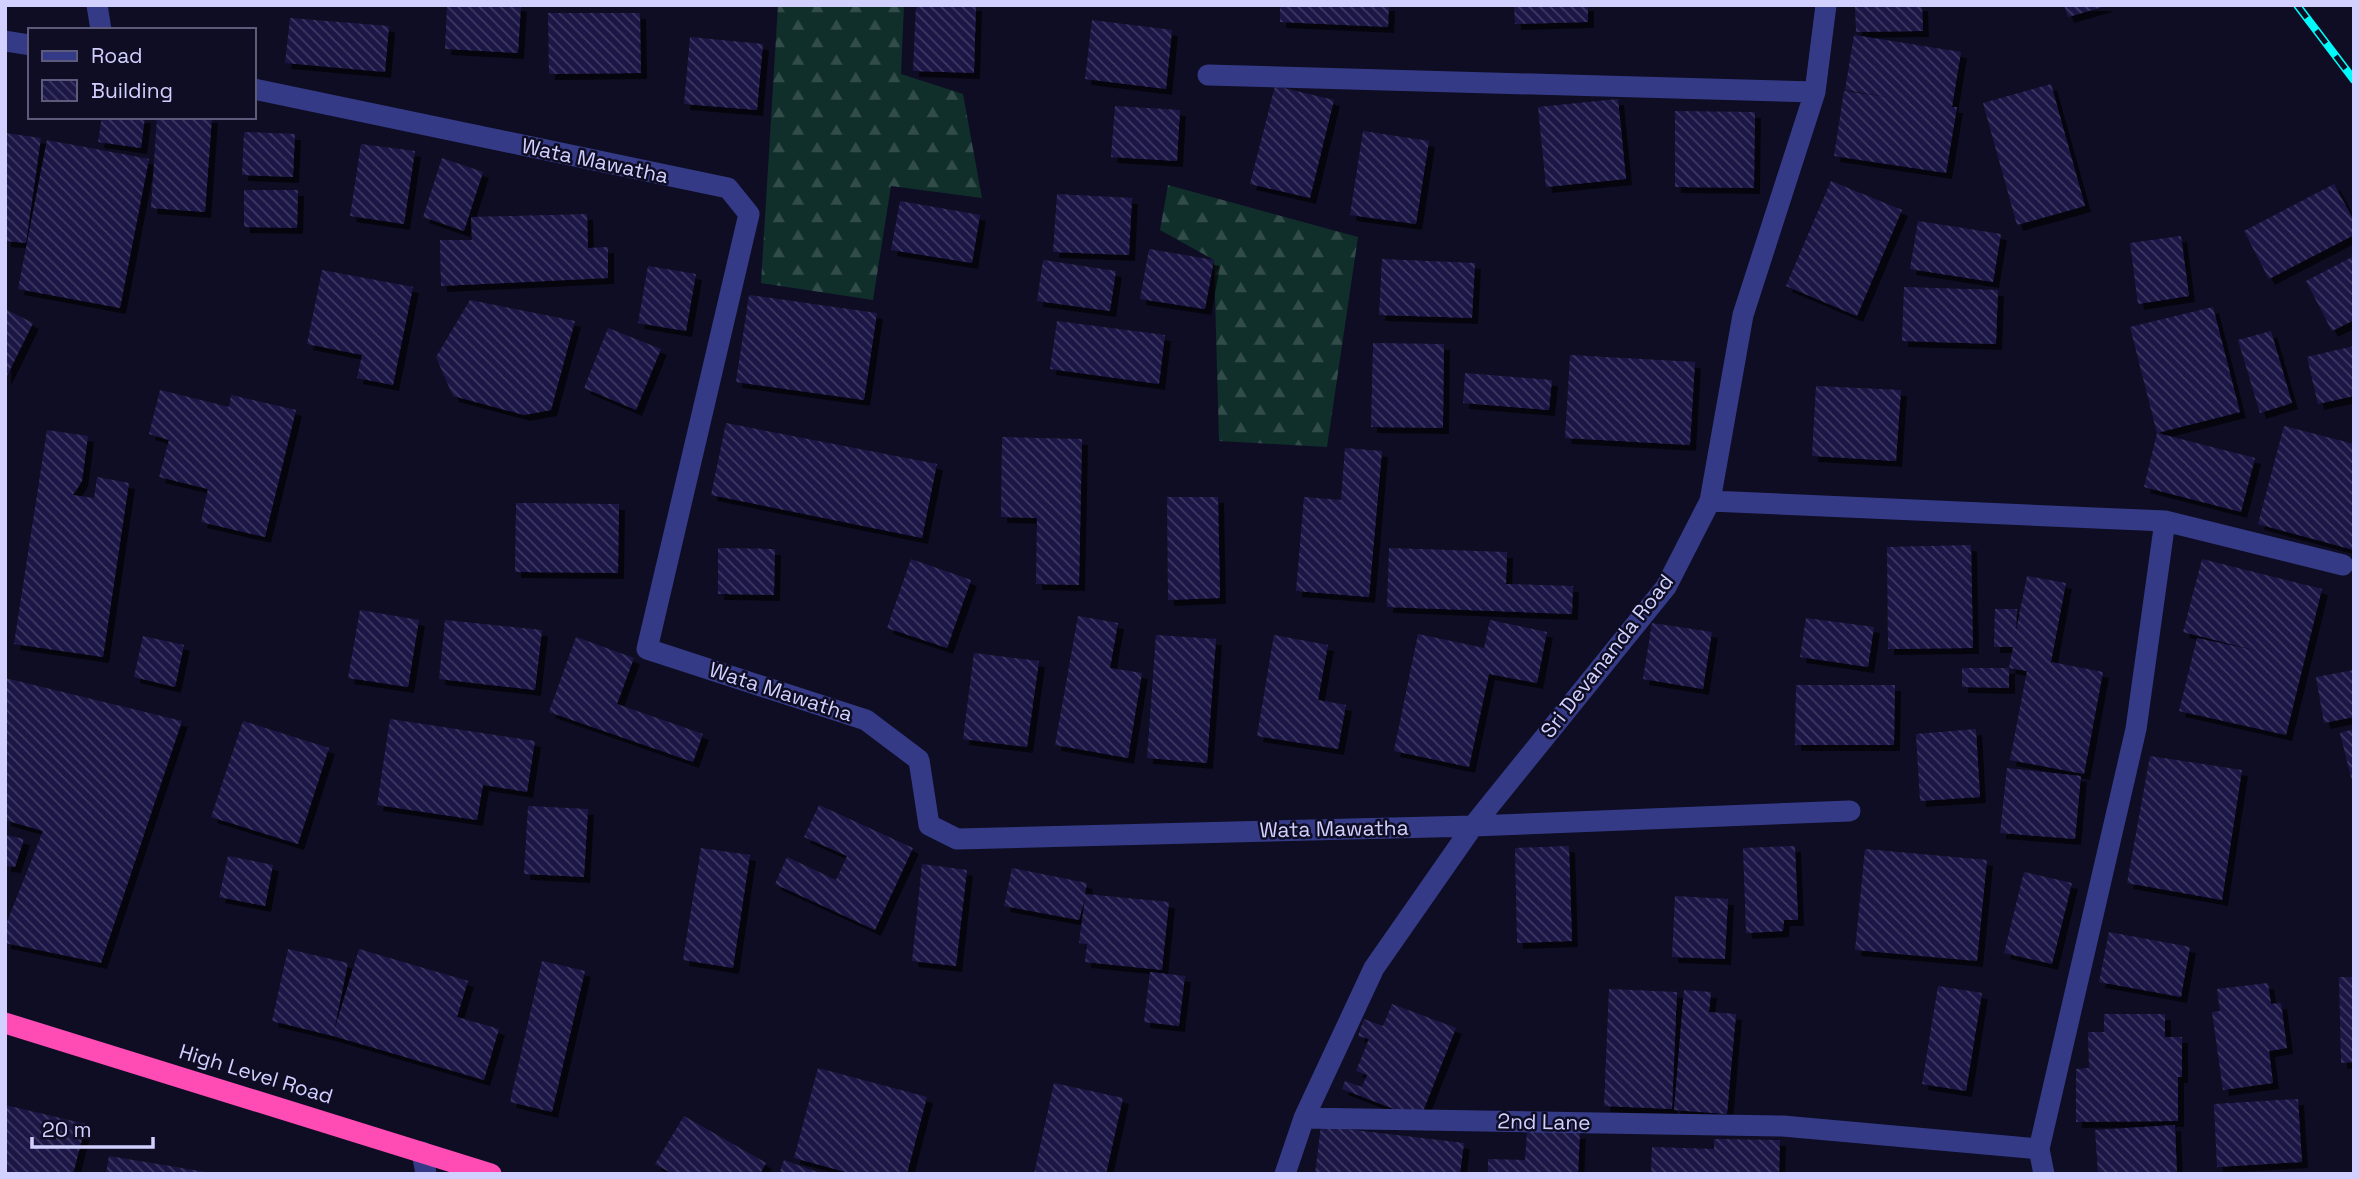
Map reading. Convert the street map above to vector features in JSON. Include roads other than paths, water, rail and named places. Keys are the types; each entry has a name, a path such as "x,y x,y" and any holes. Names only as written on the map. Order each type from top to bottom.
{"highway":[{"name":"High Level Road","path":"5,1023 491,1174"}],"street":[{"path":"97,5 101,28"},
{"name":"Sri Devananda Road","path":"1285,1174 1304,1118 1374,968 1473,826 1666,587 1710,501 1743,315 1815,92 1826,5"},
{"path":"5,41 28,45"},
{"path":"1208,75 1815,92"},
{"name":"Wata Mawatha","path":"256,89 728,188 748,214 647,649 866,720 919,760 929,825 957,839 1473,826 1850,811"},
{"path":"1710,501 2165,521 2343,565"},
{"path":"2043,1174 2039,1149 2136,729 2165,521"},
{"name":"2nd Lane","path":"1304,1118 1783,1126 2039,1149"},
{"path":"422,1152 426,1174"}],"railway":[{"path":"2297,5 2354,80"}]}
